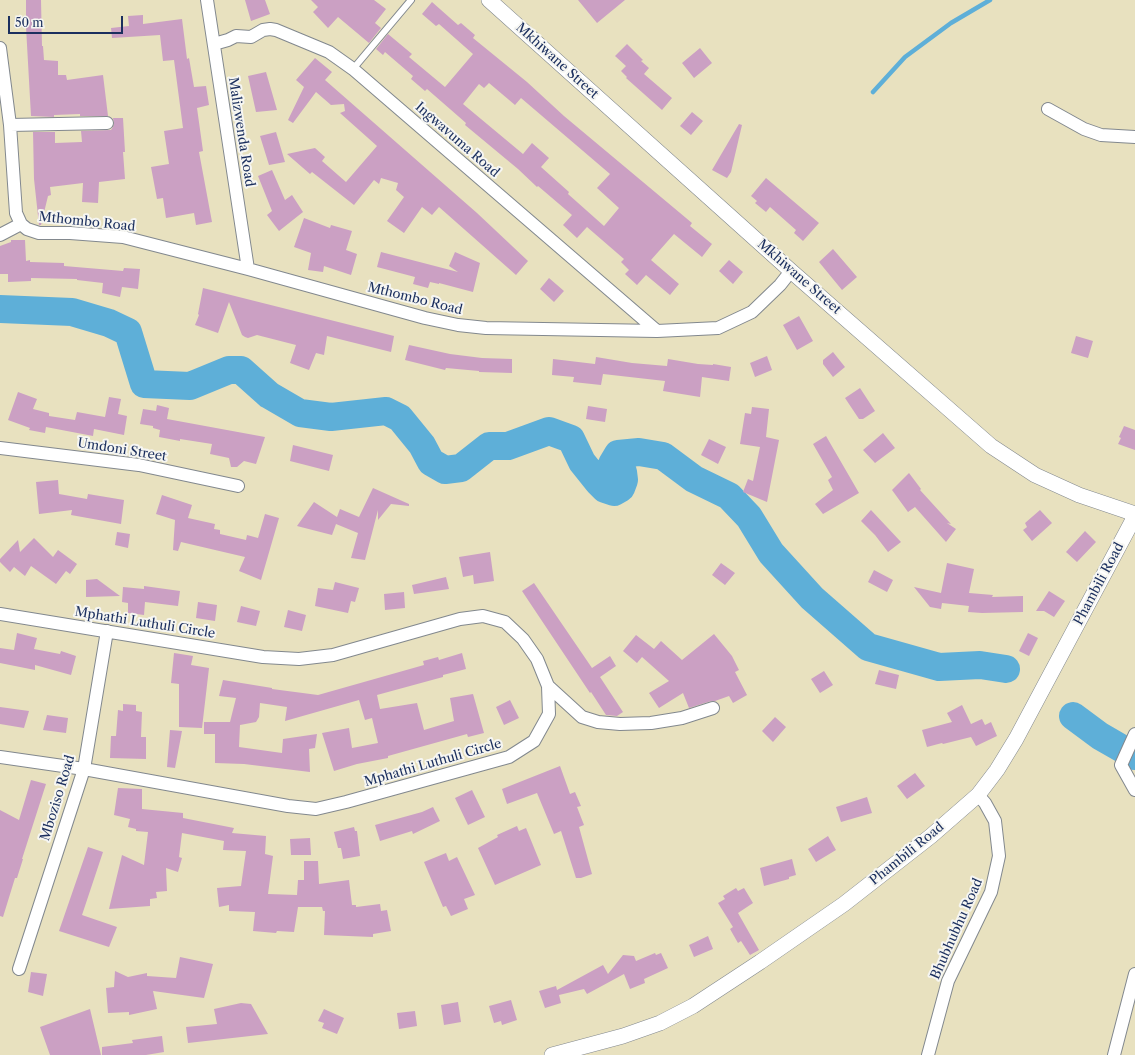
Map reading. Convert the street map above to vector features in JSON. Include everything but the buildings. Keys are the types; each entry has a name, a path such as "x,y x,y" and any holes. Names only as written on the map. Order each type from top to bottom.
{"street":[{"name":"Malizwenda Road","path":"207,0 248,269"},
{"name":"Mkhiwane Street","path":"489,0 792,271 991,446 1035,476 1079,495 1135,515"},
{"name":"Ingwavuma Road","path":"214,44 236,36 248,38 263,30 276,30 329,52 354,69 657,331"},
{"path":"0,48 10,125 16,213 21,224 0,235"},
{"path":"1048,109 1084,129 1101,135 1135,137"},
{"path":"10,125 107,123"},
{"name":"Mthombo Road","path":"21,224 27,229 39,234 123,237 248,269 424,318 458,325 486,328 657,331 718,328 752,312 792,271"},
{"name":"Umdoni Street","path":"0,448 138,465 238,486"},
{"name":"Phambili Road","path":"552,1055 623,1036 660,1023 693,1006 844,904 931,836 978,794 997,770 1016,739 1135,515"},
{"name":"Mphathi Luthuli Circle","path":"0,614 263,657 299,659 333,654 460,619 483,616 505,622 523,639 537,659 548,686 549,714 534,741 508,757 346,802 316,808 288,806 84,769 0,757"},
{"name":"Mboziso Road","path":"19,969 84,769 107,631"},
{"path":"548,686 582,717 598,722 620,724 651,722 682,718 713,708"},
{"path":"1135,734 1121,765 1135,790"},
{"name":"Bhubhubhu Road","path":"928,1055 948,981 991,892 998,856 995,821 978,794"},
{"path":"1114,1055 1135,974"}],"lane":[{"path":"354,69 411,0"}],"waterway":[{"path":"873,92 905,57 951,23 990,0"},
{"path":"0,309 72,312 109,323 128,332 144,384 190,386 229,370 241,370 269,395 300,413 331,417 386,411 400,418 422,445 431,462 445,470 461,468 489,446 508,446 549,431 571,439 582,462 598,482 605,489 614,492 621,488 624,480 623,472 612,464 618,454 639,452 663,456 694,479 729,496 749,517 771,553 812,598 868,647 939,667 980,665 1006,669"},
{"path":"1073,716 1100,736 1135,756"}]}
